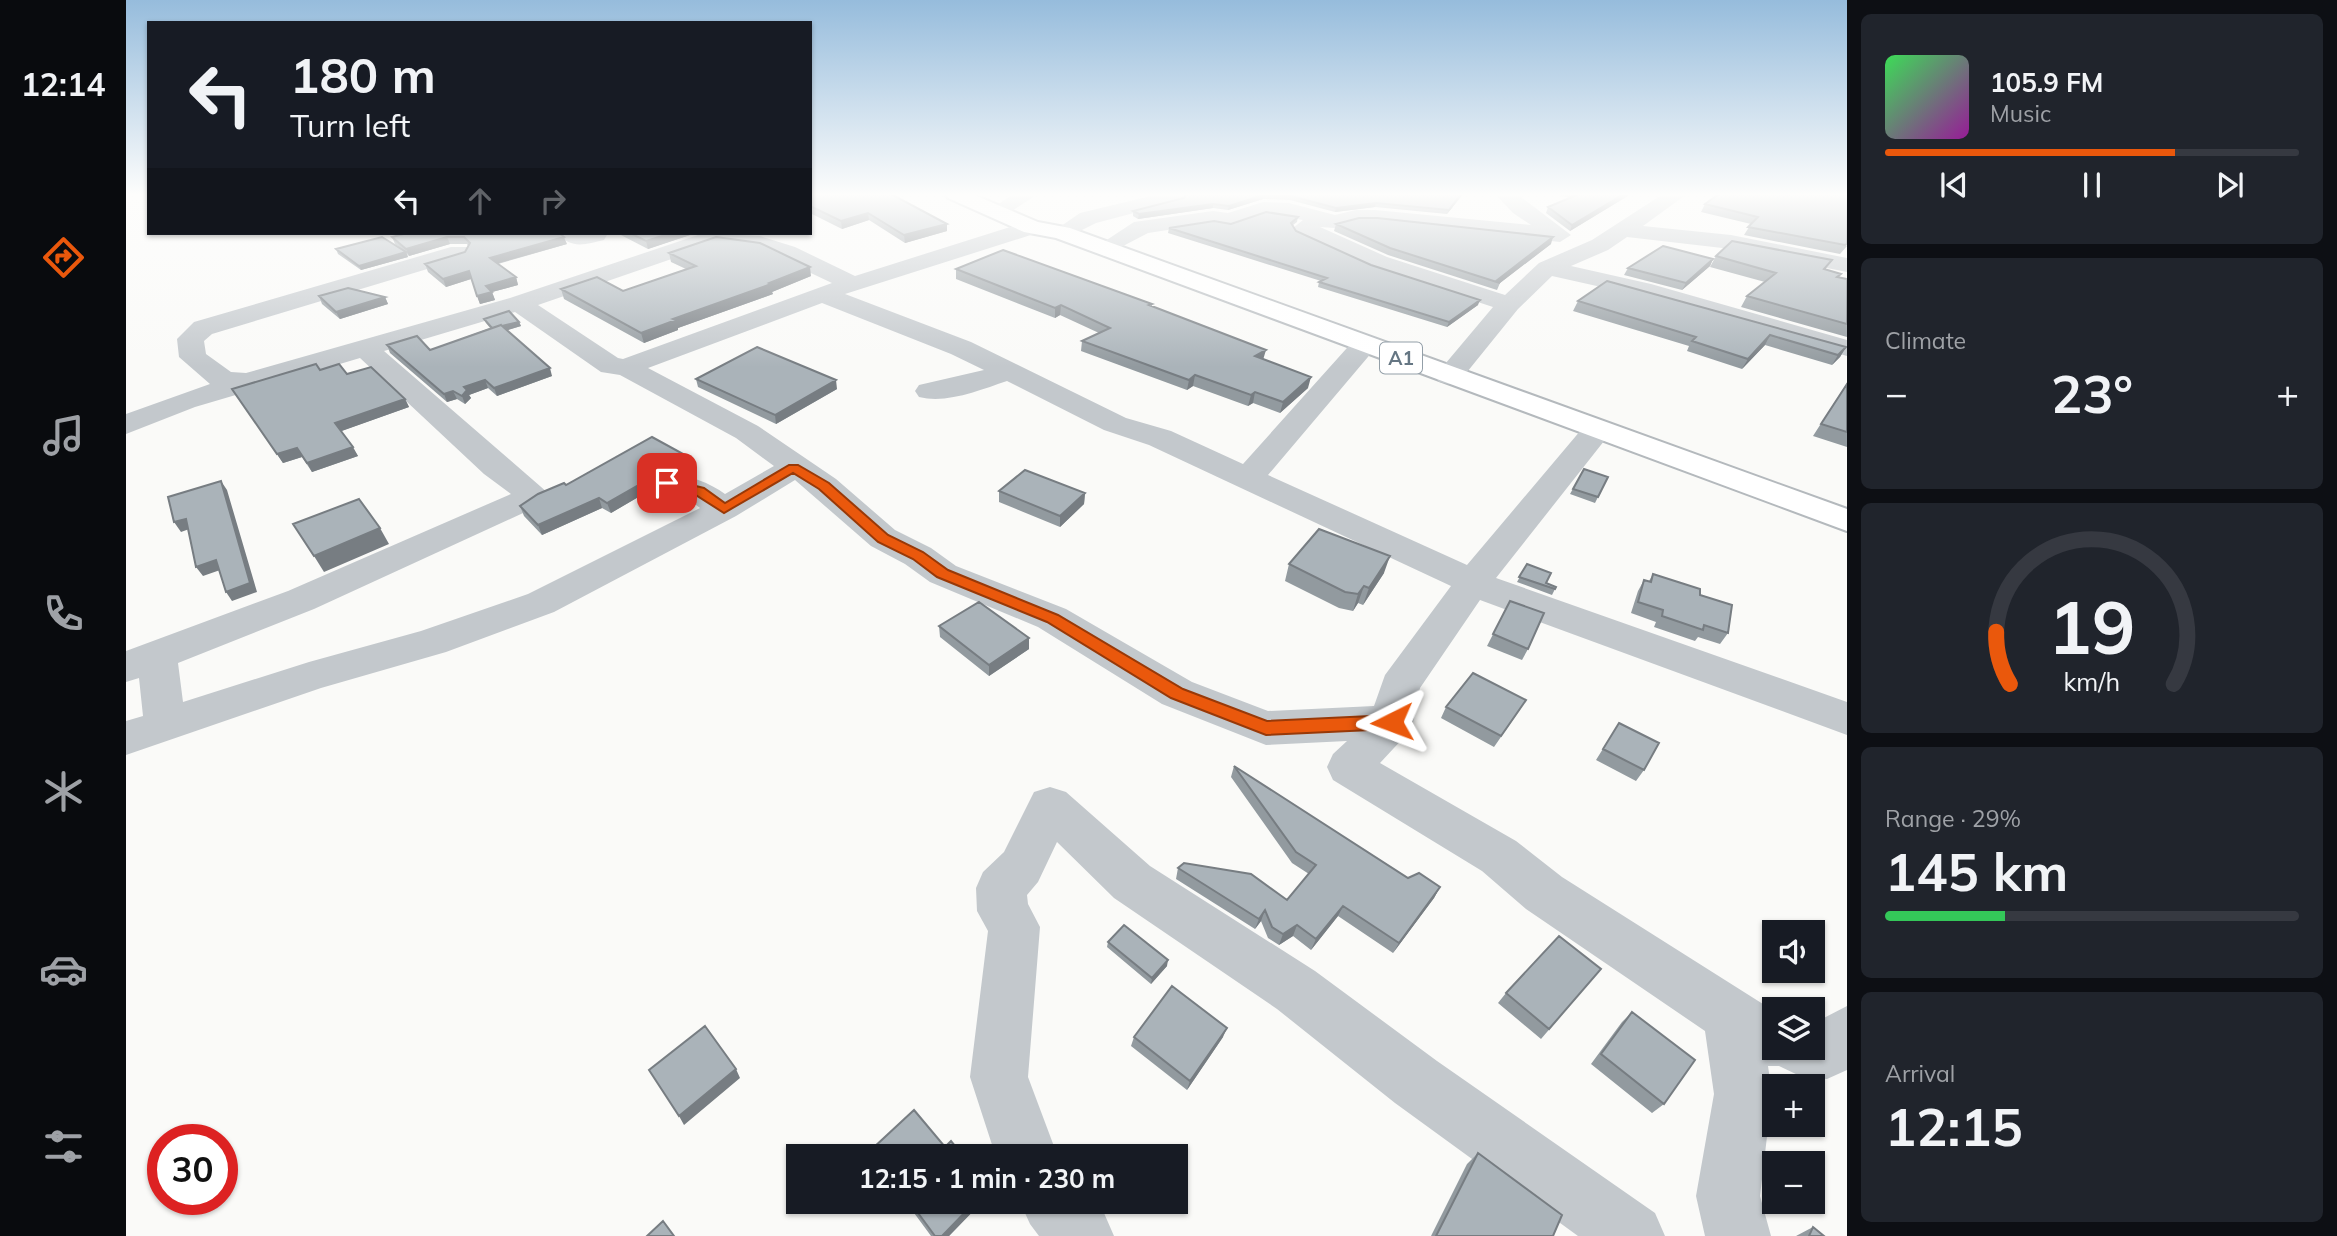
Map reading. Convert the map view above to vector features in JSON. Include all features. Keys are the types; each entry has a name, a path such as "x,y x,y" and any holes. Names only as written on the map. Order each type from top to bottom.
{"highway":[{"name":"A1","path":"1111,252 1847,521"}],"street":[{"path":"247,382 223,380 193,357 190,339 203,328 459,252"},
{"path":"126,425 185,401 519,303 670,252"},
{"path":"782,252 838,289 1115,424 1160,438 1473,582 1847,719"},
{"path":"519,303 611,366 626,367 838,289 955,252"},
{"path":"1356,252 1379,262 1509,304"},
{"path":"1448,376 1509,304 1547,268 1583,252"},
{"path":"1780,252 1847,265"},
{"path":"1547,268 1642,289 1847,348"},
{"path":"1247,480 1364,345"},
{"path":"165,725 141,662 325,590 522,501 531,493 495,467 365,348"},
{"path":"626,367 716,418 747,432 793,468 824,486 883,538 918,556 943,574 1052,618 1177,693 1266,728 1392,722"},
{"path":"929,391 962,386 1011,371"},
{"path":"1597,430 1473,582 1400,686 1392,722 1349,767 1499,856 1544,893 1753,1028 1728,1196 1738,1236"},
{"path":"126,738 309,677 432,642 541,603 724,509 793,468"},
{"path":"667,483 699,491 724,509"},
{"path":"1022,1144 999,1077 1014,927 1003,911 1001,887 1021,867 1050,806 1132,883 1296,990 1416,1082 1632,1236"},
{"path":"1825,1050 1847,1034"},
{"path":"1062,1214 1081,1236"}],"building":[{"path":"340,252 406,252 359,266"},
{"path":"465,252 512,252 490,258 516,277 486,286 492,292 477,296 469,271 443,279 425,264"},
{"path":"778,252 810,267 641,333 561,289 597,277 623,291 696,266 669,253"},
{"path":"999,252 1008,252 1152,304 1149,305 1266,350 1255,356 1311,377 1283,402 1255,392 1251,395 1195,375 1189,380 1082,341 1110,328 1061,305 1055,308 956,269"},
{"path":"1244,252 1342,252 1371,265 1480,300 1449,322 1319,282 1327,278"},
{"path":"1402,252 1534,252 1496,281 1500,283"},
{"path":"1654,252 1685,252 1713,259 1686,283 1628,268"},
{"path":"1721,252 1788,252 1832,260 1824,269 1841,274 1837,277 1847,279 1847,324 1747,296 1776,273 1716,256"},
{"path":"1607,281 1846,347 1838,355 1770,335 1748,359 1692,341 1696,337 1578,301"},
{"path":"348,288 385,297 336,312 319,296"},
{"path":"509,311 519,322 492,328 484,319"},
{"path":"501,325 550,368 494,388 485,380 464,387 467,390 462,396 453,391 444,394 387,345 417,336 430,350"},
{"path":"757,347 836,380 775,415 696,379"},
{"path":"316,364 320,370 339,364 347,374 371,367 405,399 335,423 353,447 307,463 297,448 277,454 232,389"},
{"path":"1847,384 1847,432 1821,424"},
{"path":"652,437 685,455 672,462 652,464 646,472 649,479 607,503 599,498 538,525 520,506 538,494 564,483 566,485"},
{"path":"1584,469 1608,477 1598,497 1573,489"},
{"path":"1025,470 1085,493 1060,516 999,491"},
{"path":"221,481 250,583 226,592 216,560 196,567 186,519 174,522 168,497"},
{"path":"359,499 380,528 314,556 293,524"},
{"path":"1319,529 1390,556 1369,588 1364,586 1358,594 1345,592 1289,564"},
{"path":"1527,564 1551,573 1546,583 1556,587 1555,589 1519,577"},
{"path":"1653,574 1700,589 1700,595 1732,605 1728,633 1704,625 1703,630 1662,616 1663,610 1638,602 1644,580 1651,582"},
{"path":"1510,601 1544,613 1528,649 1493,634"},
{"path":"979,602 1029,638 989,665 939,626"},
{"path":"1473,673 1526,700 1501,736 1446,707"},
{"path":"1619,723 1659,743 1644,770 1603,749"},
{"path":"1234,766 1408,878 1419,873 1440,887 1399,943 1343,906 1316,939 1297,925 1283,934 1272,927 1265,910 1259,919 1178,868 1184,863 1251,874 1287,900 1316,865 1296,852"},
{"path":"1124,925 1168,960 1152,978 1108,942"},
{"path":"1559,936 1601,969 1549,1029 1506,993"},
{"path":"1172,986 1227,1028 1190,1081 1134,1037"},
{"path":"1632,1012 1695,1060 1664,1104 1601,1054"},
{"path":"705,1026 736,1069 679,1116 649,1070"},
{"path":"914,1110 942,1144 877,1144"},
{"path":"1478,1153 1562,1215 1553,1236 1436,1236"},
{"path":"919,1214 963,1214 942,1236 935,1236"},
{"path":"663,1221 674,1236 647,1236"},
{"path":"1813,1227 1824,1236 1809,1236"}],"route":[{"path":"667,483 699,491 724,509 793,468 824,486 883,538 918,556 943,574 1052,618 1177,693 1266,728 1392,722"}]}
